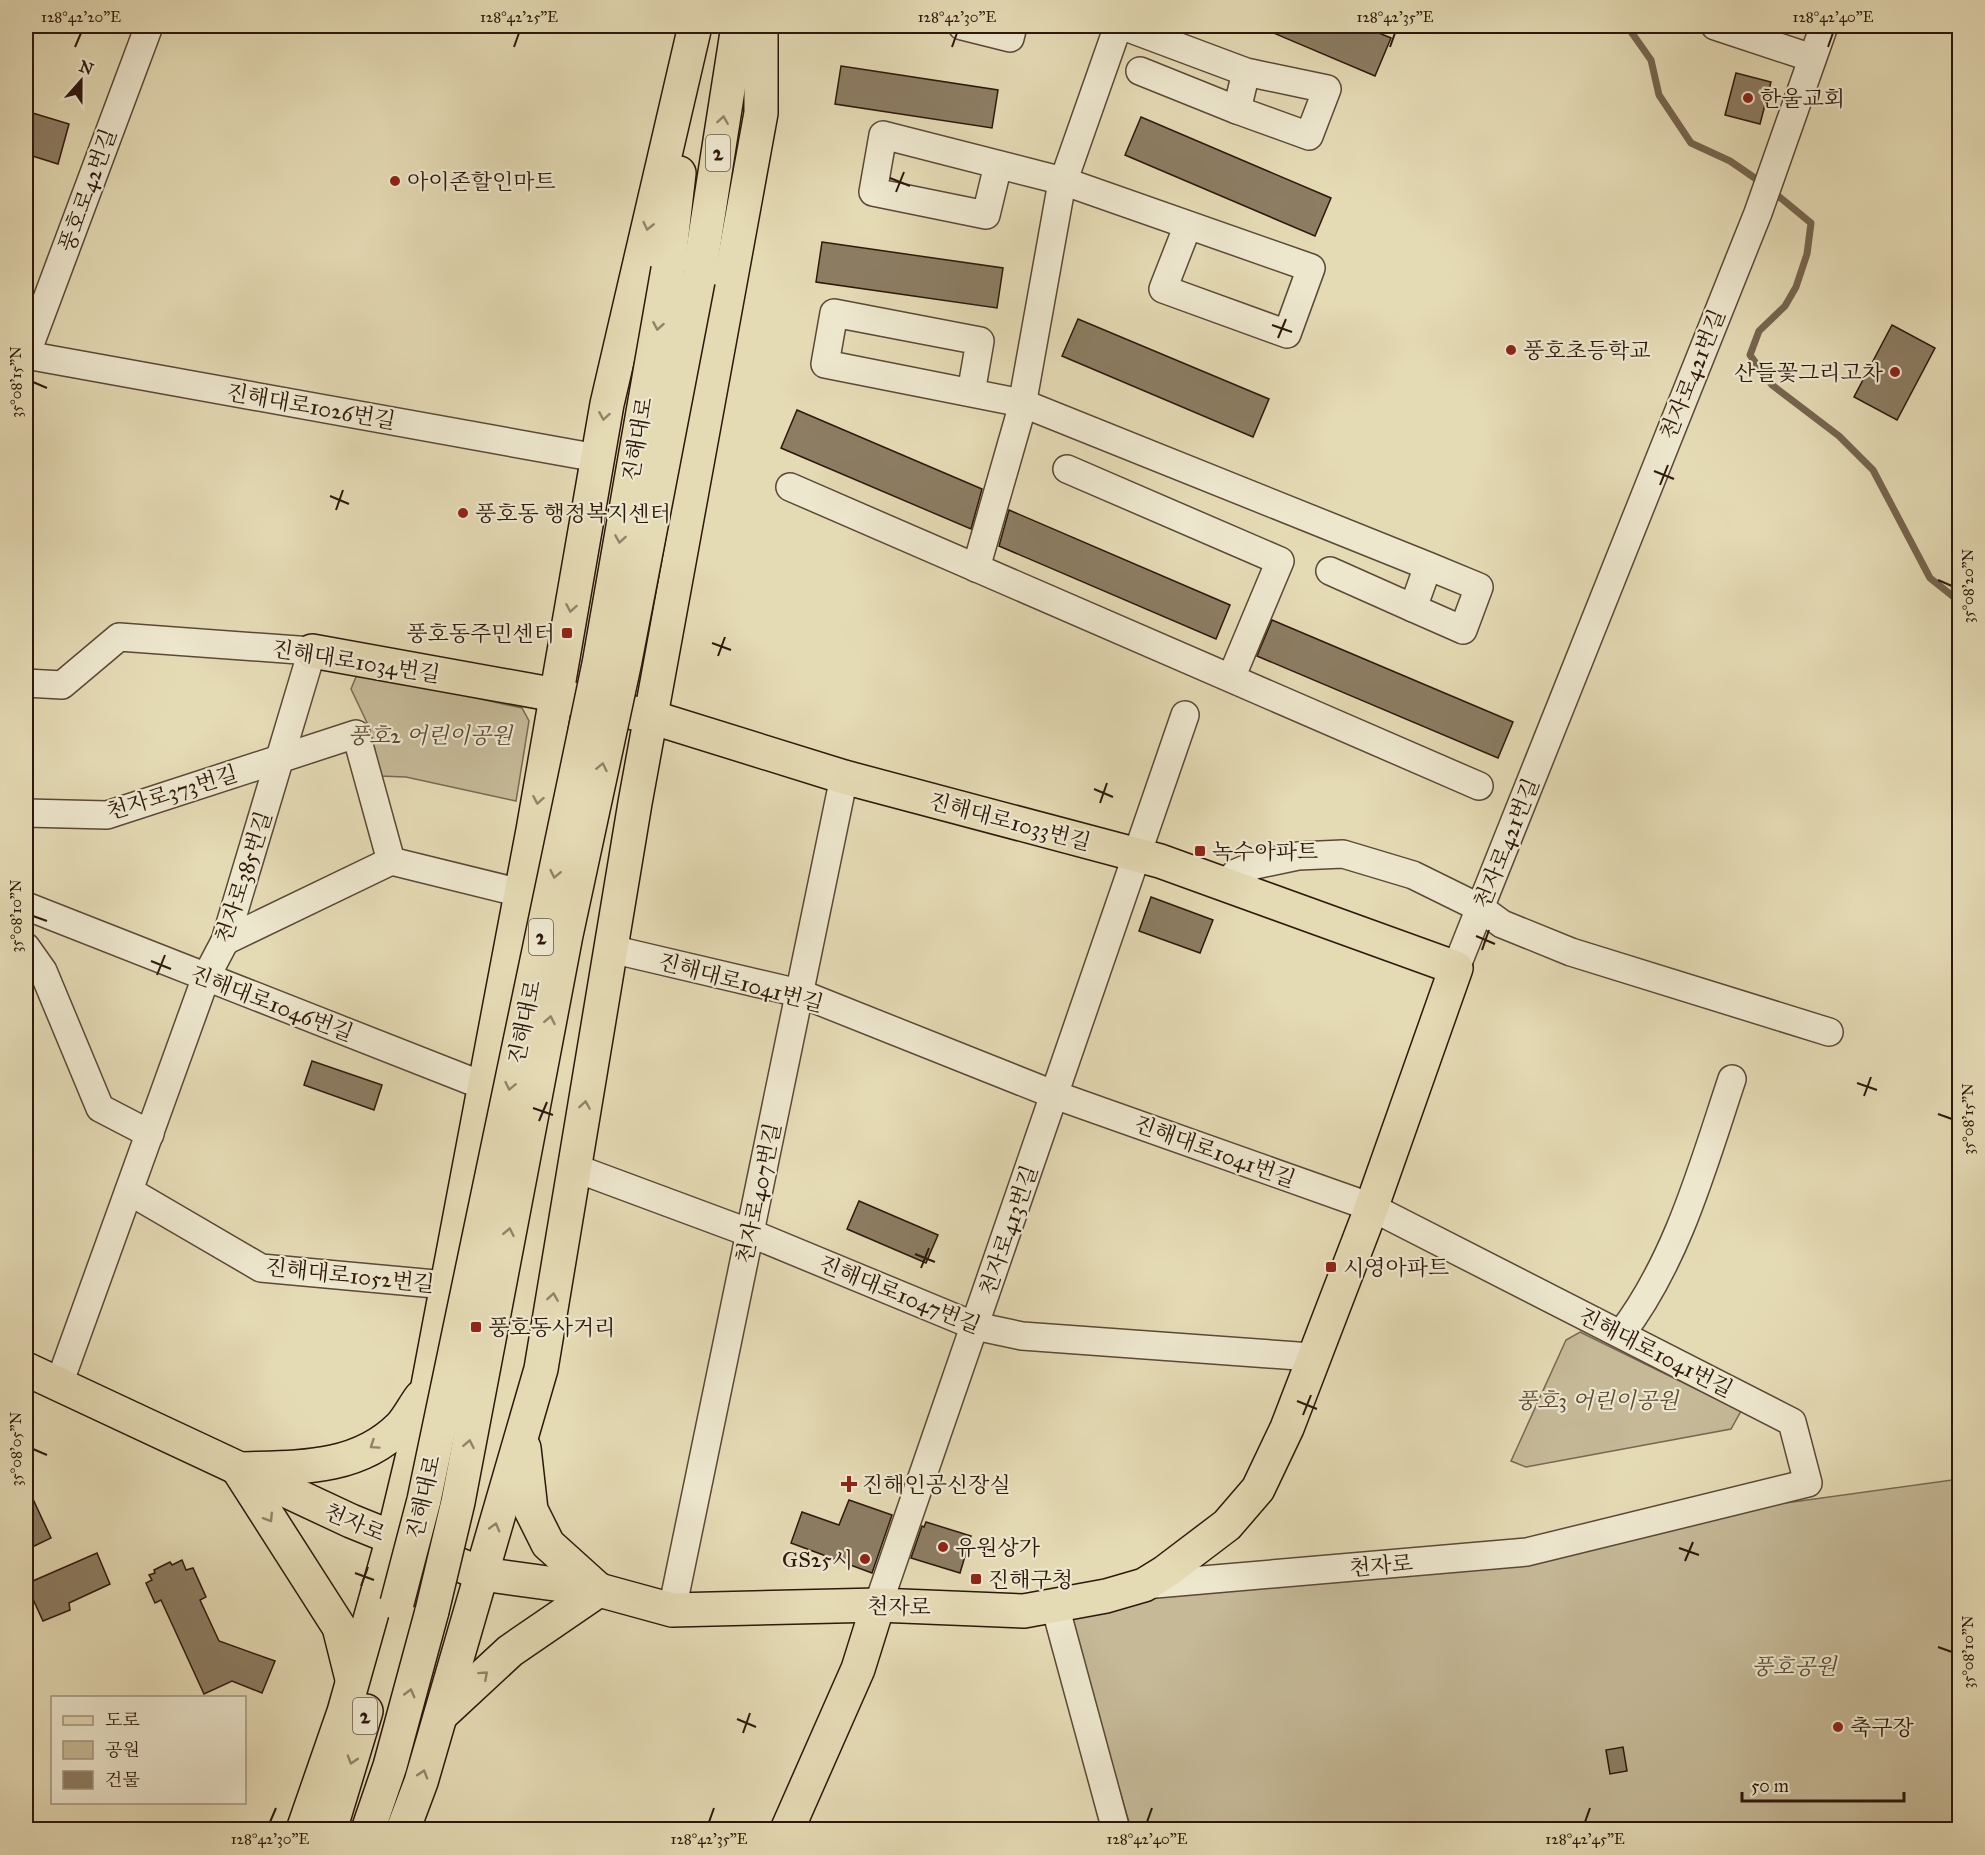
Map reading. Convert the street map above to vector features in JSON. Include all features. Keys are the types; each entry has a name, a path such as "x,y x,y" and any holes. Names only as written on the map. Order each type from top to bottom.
{"main road":[{"name":"진해대로","path":"330,1830 398,1603 424,1500 599,664 668,269 695,26"},
{"path":"303,1830 352,1683 393,1538 427,1388 521,893 607,404 695,26"},
{"name":"진해대로","path":"369,1830 390,1766 432,1611 458,1502 566,935 626,661 698,281 738,26"},
{"path":"403,1830 421,1782 541,1369 651,717 761,113 760,26"},
{"name":"진해대로1034번길","path":"312,651 556,695"},
{"name":"진해대로1033번길","path":"556,695 651,717 844,777 1138,855 1225,884 1456,968"},
{"name":"천자로421번길","path":"1144,1585 1227,1525 1258,1489 1287,1428 1371,1207 1456,968"},
{"name":"천자로","path":"26,1369 393,1538 482,1574 599,1590 672,1610 878,1605 1024,1611 1144,1585"},
{"path":"238,1468 311,1467 356,1457 400,1427 427,1388"},
{"path":"441,1715 510,1652 599,1590 548,1544 539,1527 531,1510 522,1434"},
{"path":"238,1468 339,1627 352,1683"},
{"path":"787,1830 858,1670 878,1605"}],"street":[{"name":"풍호로42번길","path":"26,355 149,26"},
{"path":"962,26 1010,38 1013,26"},
{"path":"976,568 1022,403 1063,181 1118,26"},
{"path":"1124,26 1246,72 1327,89 1310,136 1140,71"},
{"path":"1715,26 1812,58"},
{"name":"천자로421번길","path":"1456,968 1758,213 1824,26"},
{"path":"1237,110 1246,72"},
{"path":"998,165 986,215 873,192 883,135 1063,181 1311,268 1287,334 1163,289 1188,225"},
{"path":"971,393 980,341 834,313 825,364 971,393 1022,403 1479,587 1463,630 1330,571"},
{"name":"진해대로1026번길","path":"26,355 597,458"},
{"path":"1067,470 1280,561 1231,678"},
{"path":"790,488 1479,786"},
{"path":"1413,608 1428,566"},
{"name":"진해대로1034번길","path":"26,683 62,685 119,637 312,651"},
{"name":"천자로385번길","path":"59,1384 206,977 225,941 312,651"},
{"name":"천자로413번길","path":"878,1605 1185,715"},
{"name":"천자로373번길","path":"26,813 107,815 356,734 391,861"},
{"name":"천자로407번길","path":"672,1610 844,777"},
{"path":"1225,884 1236,873 1255,865 1298,856 1343,854 1413,875 1480,909 1502,924 1571,952 1829,1032"},
{"path":"225,941 391,861 521,893"},
{"name":"진해대로1046번길","path":"26,906 484,1086"},
{"path":"26,947 43,971 100,1108 150,1134"},
{"name":"진해대로1041번길","path":"611,949 799,993 1055,1095 1371,1207 1792,1422 1808,1483"},
{"path":"1621,1334 1640,1309 1667,1256 1695,1188 1732,1079"},
{"name":"진해대로1047번길","path":"575,1168 750,1233 975,1326 1022,1336 1312,1358"},
{"name":"진해대로1052번길","path":"129,1191 261,1268 446,1285"},
{"name":"천자로","path":"1144,1585 1527,1552 1808,1483"},
{"path":"1054,1606 1116,1830"}],"green space":[{"name":"풍호2 어린이공원","path":"358,672 522,708 529,721 516,801 406,777 379,776 364,735 370,729 351,689"},
{"name":"풍호3 어린이공원","path":"1580,1332 1741,1411 1731,1429 1526,1467 1511,1461 1566,1340"},
{"name":"풍호공원","path":"1959,1479 1959,1829 1131,1829 1065,1603"}],"building":[{"path":"1257,26 1362,26 1391,38 1375,76"},
{"path":"841,66 998,90 992,128 835,104"},
{"name":"한울교회","path":"1736,73 1771,82 1760,124 1725,115"},
{"path":"26,111 69,124 58,164 26,154"},
{"path":"1141,117 1331,198 1315,236 1125,155"},
{"path":"822,242 1003,268 997,308 816,282"},
{"path":"1078,319 1269,399 1253,437 1062,356"},
{"name":"산들꽃그리고차","path":"1892,325 1935,348 1897,420 1854,397"},
{"path":"797,410 982,489 971,529 781,448"},
{"path":"1009,510 1230,605 1216,639 999,546"},
{"path":"1272,620 1513,722 1498,758 1257,656"},
{"path":"1151,897 1213,920 1200,953 1139,931"},
{"path":"312,1061 382,1085 374,1110 304,1085"},
{"path":"859,1201 938,1235 926,1263 847,1229"},
{"path":"26,1484 51,1538 26,1550"},
{"path":"849,1500 892,1515 872,1573 791,1543 802,1512 839,1525"},
{"name":"유원상가","path":"926,1522 971,1536 960,1573 911,1558 922,1526 924,1527"},
{"path":"97,1553 110,1584 69,1603 70,1610 43,1621 26,1584"},
{"path":"182,1560 186,1570 193,1568 206,1597 200,1600 219,1641 275,1661 262,1693 232,1681 204,1694 161,1600 155,1603 146,1583 152,1580 149,1575 155,1573 154,1570 170,1562 172,1565"},
{"path":"1623,1747 1627,1771 1610,1774 1606,1750"}],"waterway":[{"path":"1627,26 1651,60 1659,95 1691,143 1730,161 1762,183"},
{"path":"1771,190 1811,223 1807,254 1796,287 1785,306 1759,331 1750,355 1772,385 1839,436 1873,470 1930,578 1960,602"}],"place":[{"name":"한울교회","path":"1748,98"},
{"name":"아이존할인마트","path":"395,181"},
{"name":"풍호초등학교","path":"1511,350"},
{"name":"산들꽃그리고차","path":"1895,372"},
{"name":"풍호동 행정복지센터","path":"463,513"},
{"name":"풍호동주민센터","path":"567,633"},
{"name":"녹수아파트","path":"1200,851"},
{"name":"시영아파트","path":"1331,1267"},
{"name":"풍호동사거리","path":"476,1327"},
{"name":"진해인공신장실","path":"849,1484"},
{"name":"유원상가","path":"943,1547"},
{"name":"GS25시","path":"865,1559"},
{"name":"진해구청","path":"976,1579"},
{"name":"축구장","path":"1838,1727"}]}
